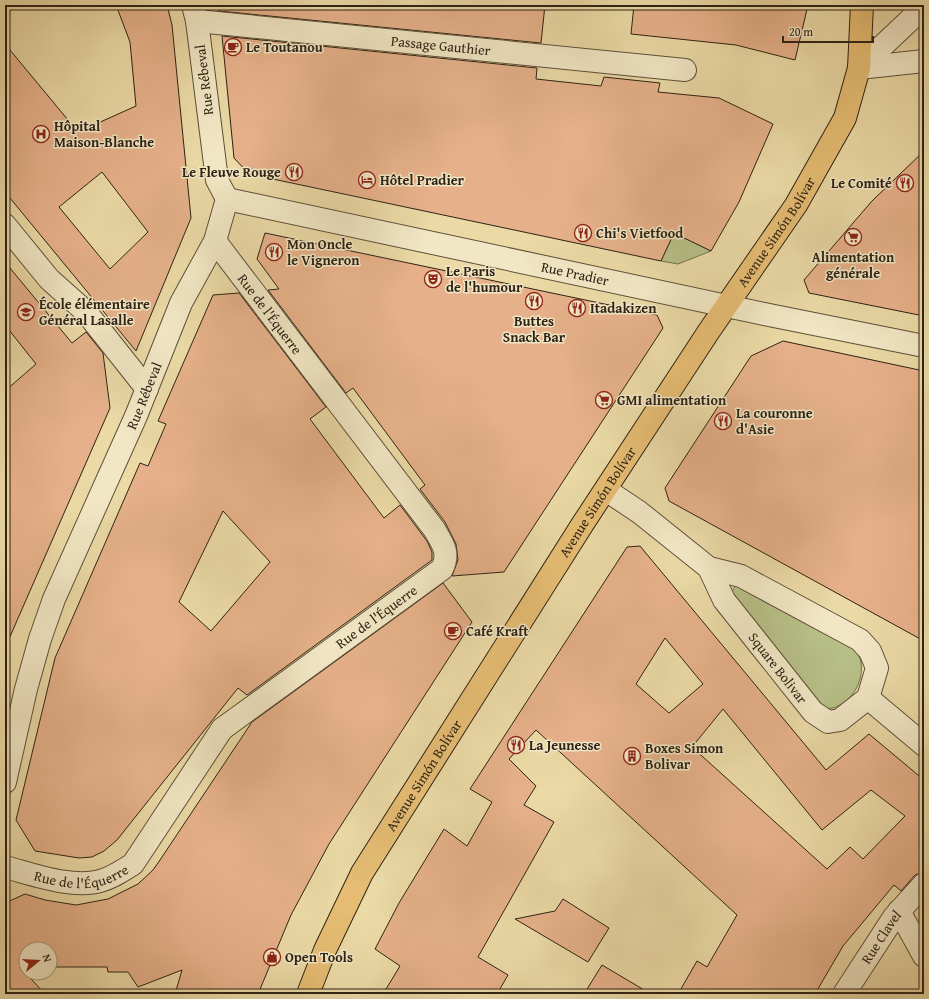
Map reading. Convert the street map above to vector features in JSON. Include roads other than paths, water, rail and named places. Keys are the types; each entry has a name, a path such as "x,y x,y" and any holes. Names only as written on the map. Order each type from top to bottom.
{"main road":[{"name":"Avenue Simón Bolívar","path":"308,994 325,950 362,873 606,490 727,305 796,205 845,118 859,68 862,5"}],"street":[{"path":"859,68 911,19 919,5"},
{"name":"Passage Gauthier","path":"195,13 685,70"},
{"name":"Rue Rébeval","path":"5,782 28,682 40,639 54,599 147,389 181,303 215,241 227,199 217,180 195,13"},
{"path":"859,68 924,61"},
{"name":"Rue Pradier","path":"227,199 924,346"},
{"path":"5,224 49,279 86,312 147,389"},
{"name":"Rue de l'Équerre","path":"5,867 75,884 99,882 133,864 222,729 442,570 446,561 444,545 434,530 215,241"},
{"name":"Square Bolivar","path":"606,490 639,512 709,568 741,576 860,640 870,651 877,668 868,698 840,720 828,722 813,712 724,600 709,568"},
{"path":"868,698 924,745"},
{"name":"Rue Clavel","path":"844,994 894,916 924,884"},
{"path":"899,911 924,956"}],"place":[{"name":"Le Toutanou","path":"233,47"},
{"name":"Hôpital Maison-Blanche","path":"41,134"},
{"name":"Le Fleuve Rouge","path":"294,172"},
{"name":"Hôtel Pradier","path":"367,180"},
{"name":"Le Comité","path":"905,183"},
{"name":"Chi's Vietfood","path":"583,233"},
{"name":"Alimentation générale","path":"853,237"},
{"name":"Mon Oncle le Vigneron","path":"274,252"},
{"name":"Le Paris de l'humour","path":"433,279"},
{"name":"Buttes Snack Bar","path":"534,301"},
{"name":"Itadakizen","path":"577,308"},
{"name":"École élémentaire Général Lasalle","path":"26,312"},
{"name":"GMI alimentation","path":"604,400"},
{"name":"La couronne d'Asie","path":"723,421"},
{"name":"Café Kraft","path":"453,631"},
{"name":"La Jeunesse","path":"516,745"},
{"name":"Boxes Simon Bolivar","path":"632,756"},
{"name":"Open Tools","path":"272,957"}]}
